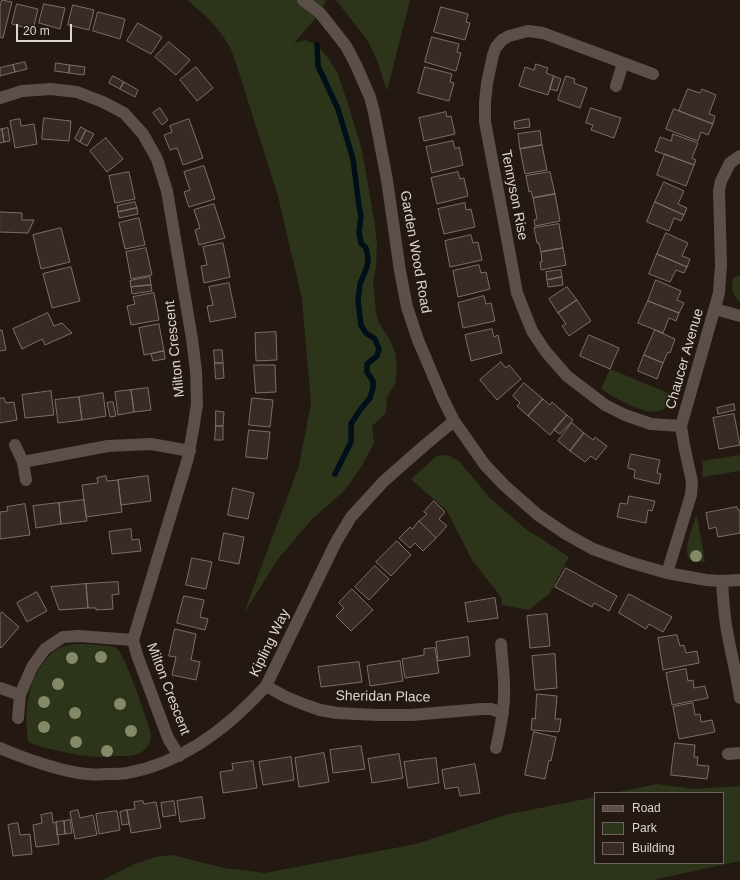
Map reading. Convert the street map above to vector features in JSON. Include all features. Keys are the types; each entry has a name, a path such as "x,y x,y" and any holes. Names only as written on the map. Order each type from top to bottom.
{"street":[{"name":"Garden Wood Road","path":"304,0 320,13 346,46 370,97 386,180 407,307 425,358 443,399 454,421 485,465 504,485 538,515 566,534 593,549 629,562 667,573 706,580 740,580"},
{"name":"Tennyson Rise","path":"653,74 543,33 528,31 509,36 502,40 496,47 493,55 487,83 485,102 486,122 517,293 532,331 546,352 567,376 605,405 625,415 651,424 682,426"},
{"path":"616,86 624,63"},
{"name":"Milton Crescent","path":"0,98 22,92 51,89 77,92 103,102 124,114 143,134 157,159 167,191 192,339 196,371 196,404 190,451 133,640 136,655 168,738 179,756"},
{"name":"Chaucer Avenue","path":"667,573 691,495 692,482 684,446 682,426 719,293 721,265 719,190 721,181 730,163 740,156"},
{"path":"715,309 740,316"},
{"name":"Kipling Way","path":"1,751 64,770 87,774 125,774 154,767 179,756 222,728 253,701 266,686 336,542 351,518 384,480 454,421"},
{"path":"23,462 108,446 151,444 190,451"},
{"path":"15,445 23,462 26,480"},
{"path":"722,581 723,604 727,632 738,677 740,698"},
{"path":"18,718 20,695 32,667 45,649 63,637 80,636 133,640"},
{"path":"496,748 503,713 504,693 500,644"},
{"name":"Sheridan Place","path":"266,686 302,704 320,710 337,713 412,715 491,709 503,713"},
{"path":"0,688 20,695"},
{"path":"728,754 740,753"}],"green space":[{"path":"187,0 326,0 320,13 294,43 305,40 317,45 337,72 349,107 362,150 375,226 377,244 376,267 373,281 376,312 379,323 389,338 395,352 397,368 395,384 387,397 386,413 372,426 374,443 361,467 344,491 312,519 278,559 244,613 299,466 311,403 302,299 278,196 233,54 225,39 216,27"},
{"path":"336,0 410,0 387,91 378,63 368,41"},
{"path":"740,276 740,302 735,297 732,287 734,277"},
{"path":"610,369 673,395 670,402 665,408 650,412 641,410 623,402 601,389"},
{"path":"740,455 740,471 702,477 702,461"},
{"path":"437,456 449,456 459,461 490,498 523,527 569,557 550,593 529,610 502,605 501,597 472,560 447,511 411,479"},
{"path":"696,516 705,562 690,560 688,556 688,545"},
{"path":"76,644 113,647 120,653 125,662 151,733 149,743 143,751 128,756 87,756 44,748 28,741 27,711 29,693 35,676 53,652 63,647"},
{"path":"657,784 694,789 740,786 740,861 653,880 103,880 135,864 155,857 172,855 224,868 265,873 416,844 505,815 594,797 594,864 724,864 724,792 619,792"}],"building":[{"path":"2,0 12,2 3,38 0,37 0,7"},
{"path":"17,4 38,9 33,30 12,24"},
{"path":"44,4 65,8 60,29 39,23"},
{"path":"73,5 94,10 89,30 68,25"},
{"path":"441,7 468,14 466,22 470,23 465,40 434,32"},
{"path":"98,12 125,19 120,39 93,31"},
{"path":"138,23 162,37 151,54 127,41"},
{"path":"432,37 459,44 457,52 461,53 456,71 425,62"},
{"path":"169,42 190,60 176,75 155,57"},
{"path":"25,62 27,69 15,72 13,65"},
{"path":"56,63 70,65 69,73 55,71"},
{"path":"536,64 548,68 546,73 554,76 548,95 519,86 525,67 534,70"},
{"path":"13,65 15,72 0,76 0,68"},
{"path":"70,65 85,67 84,75 69,73"},
{"path":"196,67 213,88 197,101 180,80"},
{"path":"425,67 452,74 450,82 454,83 449,101 418,93"},
{"path":"113,76 124,82 120,89 109,83"},
{"path":"554,76 561,79 557,91 550,89"},
{"path":"566,76 575,79 574,83 587,88 580,108 558,100"},
{"path":"124,82 138,90 135,97 120,89"},
{"path":"688,89 700,93 702,89 716,95 709,114 715,116 713,124 679,111"},
{"path":"160,108 168,120 162,125 153,113"},
{"path":"591,108 621,118 614,138 591,130 593,125 586,123"},
{"path":"674,109 713,124 708,135 701,132 698,141 666,129"},
{"path":"446,112 447,117 451,116 455,134 424,141 419,118"},
{"path":"44,118 71,121 69,141 42,139"},
{"path":"20,119 21,126 34,124 37,144 15,148 10,121"},
{"path":"189,119 203,158 183,165 177,148 170,150 164,135 172,132 170,126"},
{"path":"529,119 530,127 515,129 514,122"},
{"path":"81,127 86,130 80,142 75,139"},
{"path":"8,128 10,141 4,142 2,129"},
{"path":"0,129 2,129 4,142 0,143"},
{"path":"86,130 94,134 87,146 80,142"},
{"path":"540,131 542,145 520,149 518,134"},
{"path":"673,134 698,143 692,158 696,160 694,165 655,151 660,137 671,141"},
{"path":"106,138 123,159 107,172 90,151"},
{"path":"453,141 455,149 459,147 463,165 432,173 426,147"},
{"path":"542,145 547,170 525,174 520,149"},
{"path":"665,154 694,165 686,186 657,175"},
{"path":"204,166 215,199 189,207 184,192 190,190 184,172"},
{"path":"129,172 135,199 115,203 109,176"},
{"path":"458,172 460,179 464,178 468,196 437,204 431,178"},
{"path":"550,172 555,194 533,198 531,191 529,192 526,176"},
{"path":"664,182 684,191 678,204 687,208 684,215 655,202"},
{"path":"555,194 560,221 535,226 534,220 537,219 533,198"},
{"path":"135,202 137,208 118,212 117,206"},
{"path":"655,202 684,215 681,221 674,218 669,231 647,222"},
{"path":"465,203 466,210 471,209 475,227 444,234 438,209"},
{"path":"214,204 225,238 199,245 195,230 200,228 194,210"},
{"path":"137,208 138,214 119,218 118,212"},
{"path":"0,212 22,213 22,220 34,220 28,233 0,232"},
{"path":"139,218 145,245 125,249 119,223"},
{"path":"559,224 563,248 541,252 539,243 537,243 534,228"},
{"path":"61,228 70,262 41,269 33,235"},
{"path":"666,233 688,243 682,256 690,259 687,267 657,254"},
{"path":"471,235 473,243 478,242 482,260 450,267 445,241"},
{"path":"223,243 230,277 204,283 201,266 207,265 203,247"},
{"path":"146,248 152,275 131,279 126,252"},
{"path":"563,248 566,265 541,270 541,252"},
{"path":"657,254 687,267 684,273 676,270 670,282 649,274"},
{"path":"479,265 481,273 486,272 490,289 458,297 453,271"},
{"path":"71,267 80,301 52,308 43,274"},
{"path":"561,270 562,277 547,280 546,272"},
{"path":"150,277 151,285 131,287 130,281"},
{"path":"562,277 563,285 548,287 547,280"},
{"path":"656,280 681,291 677,300 684,303 679,313 648,301"},
{"path":"229,283 236,317 210,322 207,306 213,305 209,287"},
{"path":"151,285 152,291 132,294 131,287"},
{"path":"567,287 577,300 558,313 549,299"},
{"path":"154,293 159,320 131,325 127,306 135,304 133,297"},
{"path":"484,296 486,304 491,303 495,321 463,328 458,303"},
{"path":"577,300 591,321 569,336 562,326 566,324 558,313"},
{"path":"648,301 679,313 676,321 669,318 663,333 638,323"},
{"path":"48,313 54,326 62,323 72,333 45,345 42,339 22,349 13,329"},
{"path":"159,324 164,351 144,355 139,328"},
{"path":"492,329 494,337 498,335 502,353 471,361 465,335"},
{"path":"0,330 2,330 6,350 0,351"},
{"path":"655,330 675,339 670,353 668,352 663,363 644,355"},
{"path":"276,332 277,360 256,361 255,333"},
{"path":"589,335 619,348 610,369 580,356"},
{"path":"214,350 222,350 223,363 215,363"},
{"path":"164,351 165,359 153,361 151,354"},
{"path":"644,355 663,363 657,379 638,371"},
{"path":"501,362 506,368 509,365 521,379 497,400 480,380"},
{"path":"215,363 223,363 224,378 216,379"},
{"path":"254,365 275,365 276,392 256,393"},
{"path":"524,383 543,399 528,416 517,406 520,403 513,396"},
{"path":"148,388 151,410 134,412 131,390"},
{"path":"131,390 134,412 118,415 115,392"},
{"path":"51,391 54,415 25,418 22,395"},
{"path":"103,393 106,416 82,420 79,397"},
{"path":"79,397 82,420 58,423 55,400"},
{"path":"0,398 4,398 6,403 14,402 17,420 0,423"},
{"path":"252,398 273,400 270,427 249,425"},
{"path":"543,399 550,405 552,402 567,415 550,435 528,416"},
{"path":"113,402 116,416 110,417 107,403"},
{"path":"734,404 735,410 718,414 717,408"},
{"path":"216,411 224,412 223,426 216,426"},
{"path":"734,414 740,445 719,449 713,418"},
{"path":"567,415 573,420 560,434 554,430"},
{"path":"572,423 584,433 570,451 558,441"},
{"path":"216,426 223,426 223,440 215,440"},
{"path":"249,430 270,432 267,459 246,457"},
{"path":"584,433 593,440 595,437 607,446 596,460 591,456 585,462 570,451"},
{"path":"631,454 660,460 657,473 661,474 659,484 634,478 635,470 628,468"},
{"path":"106,476 107,481 118,480 122,512 86,517 82,485 98,483 97,478"},
{"path":"148,476 151,501 121,505 118,480"},
{"path":"233,488 254,493 248,519 228,515"},
{"path":"629,496 655,501 652,511 648,510 646,523 617,517 620,503 627,504"},
{"path":"84,500 87,521 61,524 59,503"},
{"path":"434,501 445,512 439,519 447,526 436,538 419,521 427,514 424,512"},
{"path":"59,503 61,524 36,528 33,506"},
{"path":"25,504 30,535 0,539 0,512 8,511 7,507"},
{"path":"737,507 738,510 740,510 740,533 718,537 716,527 709,529 706,513"},
{"path":"419,521 436,538 423,551 415,543 410,548 399,538 410,527 412,529"},
{"path":"131,529 132,540 139,539 141,551 112,554 109,532"},
{"path":"224,533 244,537 239,564 219,560"},
{"path":"397,541 411,555 391,576 376,562"},
{"path":"192,558 212,562 206,589 186,585"},
{"path":"375,566 389,579 369,600 355,587"},
{"path":"566,568 617,596 609,611 594,603 592,607 555,587"},
{"path":"118,582 119,594 112,595 113,609 96,610 96,608 88,608 86,584"},
{"path":"86,584 88,608 59,610 51,587"},
{"path":"352,589 373,610 351,631 336,616 344,608 339,603"},
{"path":"37,592 47,611 27,622 17,603"},
{"path":"629,594 672,617 663,632 649,624 646,629 619,613"},
{"path":"184,596 204,600 200,617 208,619 205,630 177,623"},
{"path":"495,598 498,618 468,622 465,603"},
{"path":"2,612 19,627 1,648 0,615"},
{"path":"547,614 550,646 530,648 527,616"},
{"path":"175,629 196,634 191,660 200,662 196,680 172,675 176,657 169,656"},
{"path":"677,635 680,646 684,645 686,653 697,651 699,663 663,670 658,638"},
{"path":"468,637 470,656 438,661 436,642"},
{"path":"435,648 439,673 405,678 402,659 424,655 424,649"},
{"path":"555,654 557,688 535,690 532,656"},
{"path":"400,661 403,681 370,686 367,666"},
{"path":"359,662 362,682 321,687 318,667"},
{"path":"686,669 688,681 693,680 694,688 705,686 708,698 672,705 666,673"},
{"path":"537,694 557,696 555,719 561,719 559,732 531,730 532,718 535,719"},
{"path":"693,703 695,715 700,714 701,722 712,720 715,732 679,739 673,707"},
{"path":"534,732 556,737 551,761 549,760 545,779 525,775"},
{"path":"675,743 695,745 694,757 698,757 697,765 709,766 707,779 671,775"},
{"path":"361,746 365,769 333,773 330,750"},
{"path":"324,753 329,782 299,787 295,758"},
{"path":"399,754 403,778 372,783 368,759"},
{"path":"291,757 294,780 263,785 259,762"},
{"path":"436,758 439,783 408,788 404,762"},
{"path":"253,761 257,788 223,793 220,772 233,770 232,764"},
{"path":"475,764 480,793 460,796 458,787 445,789 442,770"},
{"path":"202,797 205,818 180,822 177,801"},
{"path":"143,801 144,804 156,802 161,828 131,833 127,810 135,809 134,802"},
{"path":"174,801 176,815 163,817 161,803"},
{"path":"78,810 80,818 93,815 97,835 75,839 70,812"},
{"path":"127,810 129,824 122,825 120,812"},
{"path":"117,811 120,830 99,834 96,814"},
{"path":"52,813 53,823 56,822 59,844 36,847 33,825 42,823 41,815"},
{"path":"70,820 72,833 65,834 64,821"},
{"path":"64,821 65,834 57,835 56,822"},
{"path":"18,823 20,835 30,834 32,854 13,856 8,825"}],"waterway":[{"path":"317,45 318,66 338,109 353,159 361,216 359,232 361,243 366,248 368,258 367,267 360,284 358,300 361,325 366,333 375,339 379,349 377,356 367,364 367,372 373,381 373,388 370,398 351,424 351,442 335,474"}]}
